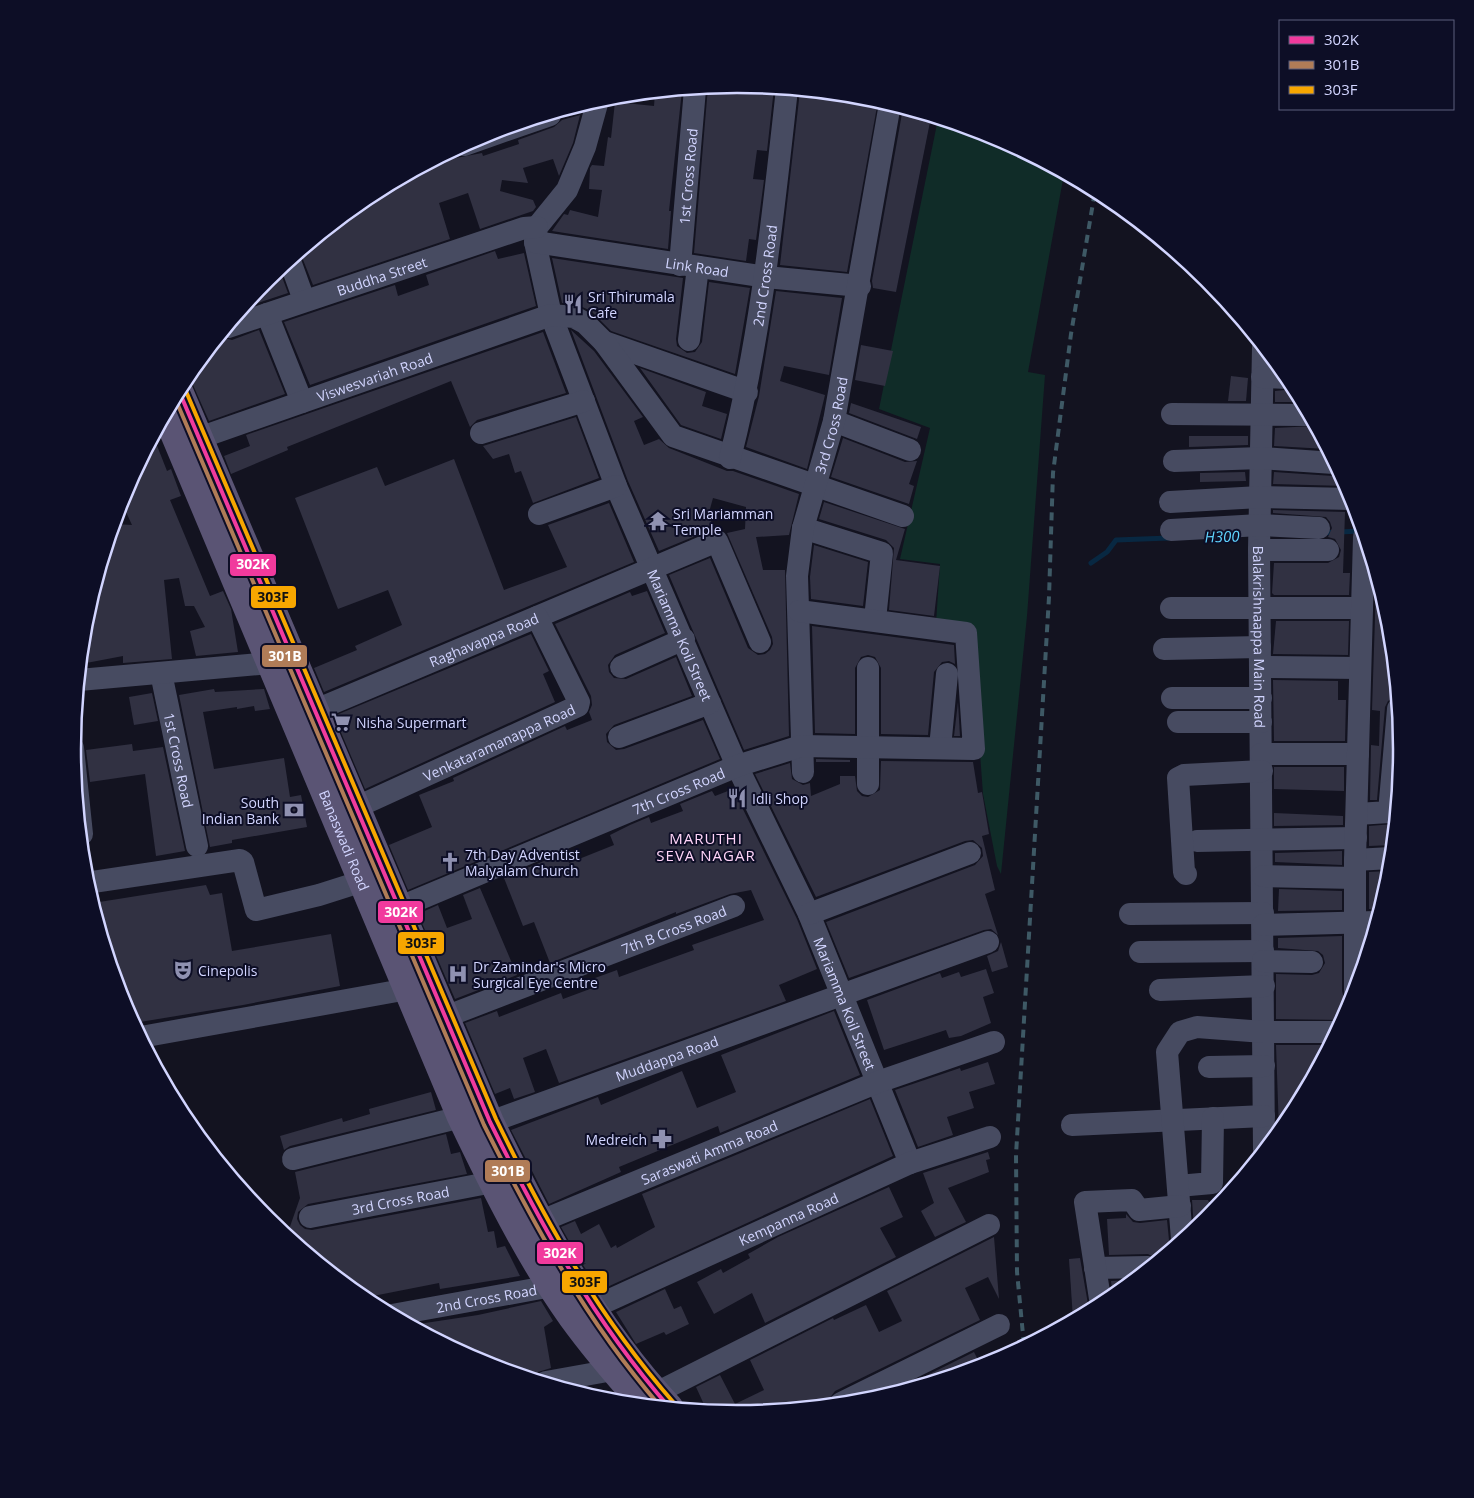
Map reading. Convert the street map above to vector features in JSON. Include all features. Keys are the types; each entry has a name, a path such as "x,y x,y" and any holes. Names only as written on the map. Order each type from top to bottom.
{"main road":[{"name":"Banaswadi Road","path":"183,400 199,438 363,881 461,1117 493,1182 552,1286 572,1317 613,1370 654,1399"},
{"name":"Banaswadi Road","path":"169,421 281,659 316,710 490,1122 539,1222 590,1309 655,1399"}],"street":[{"name":"1st Cross Road","path":"689,340 689,266 695,95"},
{"name":"2nd Cross Road","path":"730,458 747,392 766,277 786,96"},
{"path":"536,234 567,190 585,147 595,109"},
{"name":"3rd Cross Road","path":"803,772 801,746 800,611 797,576 803,528 834,421 860,286 889,112"},
{"name":"Buddha Street","path":"239,323 304,300 524,228 536,234"},
{"name":"Link Road","path":"536,234 689,266 766,277 860,286"},
{"name":"Mariamma Koil Street","path":"536,234 551,315 616,486 738,766 809,914 844,995 910,1163"},
{"path":"292,267 304,300"},
{"path":"267,314 302,402"},
{"path":"551,315 580,319 604,342 673,436 730,458 903,516"},
{"name":"Viswesvariah Road","path":"199,438 551,315"},
{"path":"604,342 747,392"},
{"name":"Balakrishnaappa Main Road","path":"1263,358 1260,657 1264,956 1264,1138"},
{"path":"1262,377 1277,378"},
{"path":"481,433 584,401"},
{"path":"1172,414 1301,415"},
{"path":"834,421 910,450"},
{"path":"1174,462 1261,458 1327,462"},
{"path":"539,514 616,486"},
{"path":"1170,502 1260,497 1343,498"},
{"path":"800,611 875,620 882,553 803,528"},
{"path":"1260,537 1319,528"},
{"path":"1172,530 1260,537 1328,550"},
{"path":"653,569 717,541 760,642"},
{"path":"1360,954 1365,921 1355,859 1363,557"},
{"name":"Raghavappa Road","path":"316,710 653,569"},
{"path":"1171,608 1362,608"},
{"name":"Venkataramanappa Road","path":"357,807 577,707 579,702 537,617"},
{"name":"7th Cross Road","path":"398,908 738,766 801,746 974,749 966,633 875,620"},
{"path":"621,667 684,639"},
{"path":"1164,649 1360,668"},
{"path":"85,679 281,659"},
{"path":"868,668 868,784"},
{"name":"1st Cross Road","path":"161,673 197,846"},
{"path":"940,748 947,674"},
{"path":"1172,698 1261,698"},
{"path":"619,737 710,702"},
{"path":"1178,722 1261,722"},
{"path":"1186,874 1184,872 1178,778 1184,774 1261,763 1358,754"},
{"path":"1357,814 1389,812 1391,786"},
{"path":"1197,841 1262,839 1355,859"},
{"path":"809,914 970,853"},
{"path":"1263,876 1355,859 1383,858"},
{"path":"95,882 240,860 243,862 256,910 319,895 363,881"},
{"name":"7th B Cross Road","path":"445,1017 734,906"},
{"path":"1130,914 1365,921"},
{"name":"Muddappa Road","path":"490,1122 988,942"},
{"path":"1140,952 1264,956 1312,962"},
{"path":"1160,990 1264,986"},
{"path":"147,1035 408,989"},
{"path":"1181,1231 1174,1119 1167,1052 1180,1032 1197,1027 1264,1032 1328,1032"},
{"name":"Saraswati Amma Road","path":"539,1222 878,1082 994,1042"},
{"path":"1210,1067 1264,1066"},
{"path":"1072,1125 1264,1116"},
{"path":"293,1159 461,1117"},
{"path":"1099,1295 1085,1202 1132,1200 1139,1210 1212,1183 1213,1118"},
{"name":"Kempanna Road","path":"590,1309 910,1163 990,1137"},
{"name":"3rd Cross Road","path":"310,1217 493,1182"},
{"path":"658,1400 989,1225"},
{"path":"1095,1268 1138,1267"},
{"name":"2nd Cross Road","path":"403,1313 552,1286"},
{"path":"862,1392 999,1325"},
{"path":"559,1380 613,1370"}],"green space":[{"path":"937,125 988,143 1063,180 1028,372 1045,375 1027,616 1001,874 997,866 983,794 971,631 936,623 940,564 900,559 930,428 879,409"}],"building":[{"path":"737,93 773,95 767,151 757,150 753,179 764,180 756,240 749,239 746,261 694,253 707,94"},
{"path":"681,96 669,211 671,211 668,249 552,231 564,214 568,215 570,210 598,217 602,190 589,189 590,168 592,165 604,166 608,137 611,138 615,105 626,103 654,106 655,99"},
{"path":"799,97 877,109 847,272 780,265"},
{"path":"580,115 573,143 559,176 553,159 523,168 528,183 502,180 500,191 533,200 536,207 533,211 480,229 468,193 439,203 450,239 313,285 302,258 338,229 373,204 409,181 445,162 482,153 483,156 519,144 518,140 554,127 562,120"},
{"path":"902,115 930,123 896,292 873,288 872,281"},
{"path":"495,251 498,259 524,253 536,306 310,385 284,322 395,285 398,296 429,285 426,275"},
{"path":"552,258 683,278 676,339 677,346 687,353 695,352 702,342 709,282 750,288 735,374 611,331 591,311 576,304 562,303"},
{"path":"282,277 288,293 256,304"},
{"path":"776,291 842,298 829,375 784,366 780,381 825,395 807,469 746,447 759,396"},
{"path":"259,330 285,394 209,421 192,384 226,339 232,340"},
{"path":"571,330 594,351 643,417 634,421 644,445 659,439 669,448 727,471 733,471 799,494 789,535 756,537 763,570 785,570 789,736 744,750 669,575 710,558 748,648 758,655 765,654 770,650 773,644 772,637 727,533 745,529 746,507 713,498 708,516 715,528 659,551 628,481"},
{"path":"543,332 566,393 477,420 470,427 451,381 287,447 288,450 231,474 224,456 250,446 246,435"},
{"path":"861,345 893,351 885,386 855,380"},
{"path":"640,368 706,392 702,406 727,414 721,439 681,425"},
{"path":"1231,376 1248,378 1246,401 1228,401"},
{"path":"1285,390 1293,402 1275,402 1275,391"},
{"path":"851,403 921,427 917,439 849,413"},
{"path":"576,417 599,478 533,503 521,471 515,473 509,454 493,459 483,446"},
{"path":"1308,426 1320,449 1274,446 1275,428"},
{"path":"1189,436 1248,436 1248,445 1189,447"},
{"path":"843,438 905,462 917,461 909,484 914,486 909,504 831,477"},
{"path":"157,445 167,471 171,469 181,496 170,500 210,596 223,591 231,609 238,652 196,656 190,631 205,627 194,606 185,606 179,578 164,580 172,659 123,663 123,656 87,663 94,621 116,538 121,524 132,525 126,512"},
{"path":"454,459 504,590 567,567 548,525 609,503 634,562 324,692 314,668 357,650 355,646 402,625 388,590 338,609 295,498 377,467 385,486"},
{"path":"1245,472 1246,481 1200,482 1200,473"},
{"path":"1274,472 1333,476 1337,486 1273,484"},
{"path":"824,502 905,529 896,560 940,566 934,616 889,610 894,548 886,540 819,519"},
{"path":"1273,510 1345,512 1343,573 1350,573 1349,595 1274,595 1272,593 1274,563 1328,563 1339,557 1341,550 1335,539 1328,537 1332,528 1326,517 1273,513"},
{"path":"814,545 868,562 863,606 811,599 810,577"},
{"path":"647,591 665,633 615,655 608,665 609,672 614,678 626,679 676,657 692,696 614,725 606,734 607,742 616,750 624,749 703,720 720,759 408,890 389,845 432,827 419,795 454,781 453,778 565,726 567,730 592,720 589,712 592,705 591,696 555,624 630,592 632,596"},
{"path":"1376,602 1387,663 1390,700 1385,707 1377,800 1370,800 1371,745 1379,746 1380,711 1372,710"},
{"path":"1276,621 1349,621 1348,655 1273,654"},
{"path":"812,626 954,645 955,664 949,661 942,662 934,672 928,735 881,734 881,668 875,657 868,655 861,657 855,668 855,734 815,733"},
{"path":"531,634 549,671 543,674 555,702 365,789 334,716"},
{"path":"1273,680 1338,681 1338,700 1346,700 1345,741 1274,741"},
{"path":"214,689 215,692 264,689 270,709 255,711 254,706 203,712 214,769 284,758 290,797 301,795 307,827 232,840 232,843 210,847 179,695"},
{"path":"152,693 158,721 134,725 129,697"},
{"path":"958,702 960,736 954,736"},
{"path":"132,744 133,751 163,747 185,851 156,856 145,774 90,782 86,750"},
{"path":"816,759 850,760 850,762 816,762"},
{"path":"881,761 973,762 978,793 982,792 989,834 982,836 995,890 985,894 998,935 991,929 984,930 849,978 826,922 975,865 983,856 982,848 973,840 965,841 816,897 755,774 790,763 792,779 803,785 810,783 811,796 840,784 840,776 855,776 857,791 862,796 868,797 880,790"},
{"path":"1274,767 1344,767 1344,791 1274,789"},
{"path":"733,789 797,919 817,969 779,985 786,1001 559,1083 546,1049 523,1058 535,1092 514,1099 510,1088 495,1094 465,1023 497,1011 499,1017 561,993 563,999 598,986 595,978 617,970 619,977 694,950 692,945 764,920 751,890 730,894 676,914 676,912 550,963 534,922 523,926 504,878 565,852 569,863 614,845 610,835 630,825 649,817 651,823 683,811 680,804 712,791 715,796"},
{"path":"1274,813 1343,816 1343,825 1274,826"},
{"path":"1388,824 1385,845 1369,846 1369,826"},
{"path":"1342,851 1342,865 1275,862 1275,853"},
{"path":"1381,871 1372,909 1369,909 1369,872"},
{"path":"206,885 210,895 222,893 232,951 331,934 340,986 243,1005 141,1022 116,960 100,902"},
{"path":"480,888 517,975 455,999 418,914 438,905 447,928 472,919 463,895"},
{"path":"1279,889 1342,891 1342,910 1278,911"},
{"path":"1342,936 1342,991 1344,998 1334,1020 1276,1019 1276,974 1312,975 1319,973 1325,963 1323,955 1318,951 1278,948 1278,938"},
{"path":"1001,942 1008,967 992,972 987,956 998,951"},
{"path":"986,969 994,993 983,997 991,1023 961,1036 949,1038 946,1030 884,1050 867,1000 940,973 942,978 959,972 961,977"},
{"path":"834,1011 860,1075 720,1133 718,1126 619,1167 621,1172 549,1204 511,1130 598,1097 601,1105 682,1071 697,1108 736,1092 721,1055"},
{"path":"1276,1045 1322,1045 1305,1077 1279,1118"},
{"path":"988,1062 995,1084 969,1092 974,1108 947,1117 953,1135 918,1147 895,1090 960,1068 961,1071"},
{"path":"431,1092 436,1110 290,1146 284,1150 280,1136 342,1118 343,1122 370,1114 369,1109"},
{"path":"870,1099 893,1156 605,1288 602,1280 595,1283 583,1265 586,1263 582,1264 561,1227 575,1221 581,1234 599,1224 611,1248 616,1245 617,1248 655,1227 642,1194"},
{"path":"446,1134 451,1154 460,1152 467,1174 308,1204 298,1212 297,1219 300,1225 305,1229 312,1230 481,1198 488,1232 494,1231 497,1248 505,1246 520,1276 440,1289 439,1283 375,1296 338,1269 289,1228 300,1198 295,1172"},
{"path":"988,1152 990,1159 986,1160 989,1172 948,1188 966,1222 935,1237 921,1211 934,1203 923,1173"},
{"path":"889,1187 903,1217 880,1228 896,1257 765,1323 752,1293 714,1314 697,1282 721,1269 723,1273 750,1258 748,1254 778,1237"},
{"path":"1192,1200 1208,1200 1211,1202 1201,1213 1193,1220"},
{"path":"1126,1214 1133,1222 1140,1223 1167,1220 1170,1241 1152,1256 1148,1254 1109,1255 1107,1219 1126,1218"},
{"path":"994,1237 999,1299 988,1277 965,1288 980,1320 835,1391 830,1398 737,1405 704,1403 696,1387 720,1375 735,1404 764,1390 750,1360 833,1318 834,1320 866,1305 879,1332 902,1321 887,1291"},
{"path":"1080,1258 1088,1302 1073,1312 1069,1259"},
{"path":"1111,1281 1120,1281 1112,1286"},
{"path":"665,1289 674,1309 681,1306 689,1324 666,1335 664,1332 636,1344 616,1312"},
{"path":"541,1301 553,1321 544,1327 551,1368 537,1373 526,1370 486,1355 421,1324 478,1315"},
{"path":"974,1352 977,1359 948,1370 922,1377"}],"waterway":[{"name":"H300","path":"1322,533 1355,531"},
{"name":"H300","path":"1091,563 1107,552 1116,540 1169,538"}],"railway":[{"path":"1023,1339 1017,1272 1016,1155 1049,597 1053,473 1071,334 1094,199"}],"transit line":[{"name":"303F","path":"187,393 496,1119 534,1195 575,1267 621,1336 672,1401"},
{"name":"302K","path":"183,400 490,1122 529,1198 592,1306 663,1400"},
{"name":"301B","path":"178,406 484,1125 522,1199 563,1271 608,1340 654,1399"}],"place":[{"name":"Sri Thirumala Cafe","path":"573,304"},
{"name":"Sri Mariamman Temple","path":"658,521"},
{"name":"Nisha Supermart","path":"341,722"},
{"name":"Idli Shop","path":"737,798"},
{"name":"South Indian Bank","path":"294,810"},
{"name":"7th Day Adventist Malyalam Church","path":"450,862"},
{"name":"Cinepolis","path":"183,970"},
{"name":"Dr Zamindar's Micro Surgical Eye Centre","path":"458,974"},
{"name":"Medreich","path":"662,1139"}],"district":[{"name":"MARUTHI SEVA NAGAR","path":"706,846"}]}
